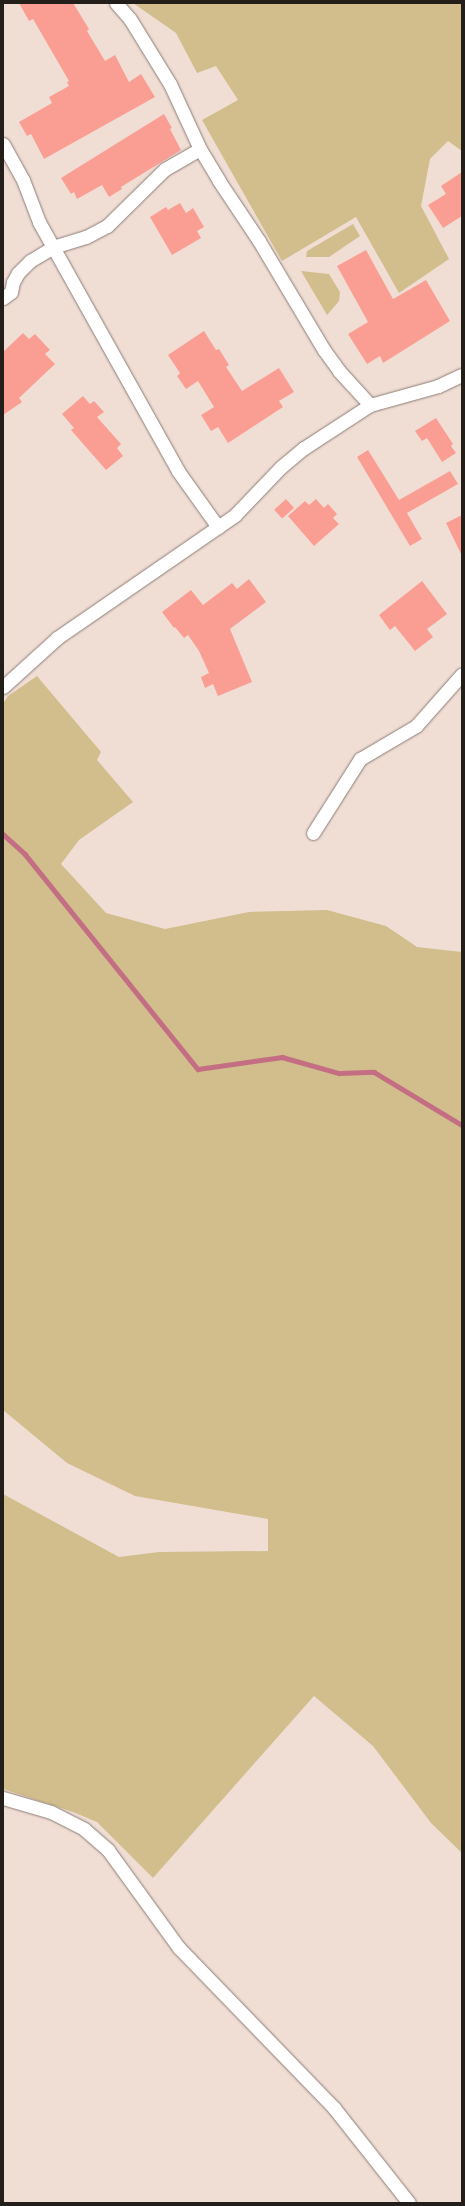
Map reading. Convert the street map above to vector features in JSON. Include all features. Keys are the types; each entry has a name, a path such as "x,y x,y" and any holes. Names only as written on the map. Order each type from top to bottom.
{"street":[{"path":"116,3 130,19 170,84 200,149 219,181 259,241 324,350 339,371 370,405"},
{"path":"3,144 23,180 39,222 178,471 218,527"},
{"path":"3,298 11,292 13,282 18,273 30,261 53,247 86,237 107,226 139,192 165,169 200,149"},
{"path":"3,687 57,638 236,515 276,472 304,448 370,405 438,386 462,375"},
{"path":"313,833 360,759 416,726 462,674"},
{"path":"3,1798 51,1812 84,1829 108,1850 179,1948 334,2108 409,2203"}],"shaded area":[{"path":"133,3 462,3 462,151 448,141 430,159 421,206 449,259 399,293 356,217 282,261 202,120 238,100 216,66 197,73 176,33"},
{"path":"353,224 360,236 329,257 306,257 307,251"},
{"path":"301,271 329,274 340,292 339,301 327,315"},
{"path":"37,676 101,752 97,760 133,802 79,840 61,864 106,913 165,929 249,912 327,910 386,926 417,947 462,952 462,1853 431,1823 373,1746 314,1696 153,1878 97,1822 73,1812 3,1789 3,1494 119,1557 159,1552 268,1551 268,1519 135,1496 67,1463 3,1410 3,704 8,696"}],"building":[{"path":"19,3 73,3 89,29 87,31 105,61 115,55 129,82 141,74 155,97 44,159 31,134 27,136 19,122 52,103 49,97 69,86 67,82 69,81 33,19 29,21"},
{"path":"164,114 172,128 170,129 181,150 121,187 122,189 109,197 102,185 77,199 74,192 71,194 61,178"},
{"path":"462,172 462,216 443,228 428,205 446,194 441,186"},
{"path":"180,203 186,213 193,208 204,227 197,231 201,238 172,255 150,217 166,207 168,210"},
{"path":"366,250 393,299 426,280 450,321 383,363 380,356 367,364 348,334 368,322 337,266"},
{"path":"204,331 216,350 219,349 229,365 226,367 242,391 279,368 294,392 279,401 283,407 228,443 218,427 211,431 201,415 214,407 198,381 186,389 177,376 180,373 168,355"},
{"path":"23,333 29,339 35,334 50,350 45,354 55,364 19,398 22,402 3,415 3,352"},
{"path":"83,396 90,404 94,401 104,412 97,417 121,444 117,448 123,456 106,470 71,430 74,428 62,414"},
{"path":"436,418 453,444 451,446 456,453 442,462 427,438 422,441 415,431"},
{"path":"368,450 399,500 450,471 458,484 407,513 422,539 410,546 357,457"},
{"path":"286,499 294,508 282,519 274,510"},
{"path":"316,499 324,508 328,504 337,514 333,518 339,524 314,546 288,516 305,501 309,505"},
{"path":"462,515 462,556 446,523"},
{"path":"249,579 266,602 230,629 252,682 218,696 213,684 205,688 201,677 209,673 199,651 188,635 184,638 162,612 191,590 203,605 232,583 237,589"},
{"path":"422,581 447,614 427,629 433,637 415,651 395,626 390,630 379,615"}],"waterway":[{"path":"3,834 25,854 198,1069 282,1057 339,1073 374,1072 462,1125"}]}
